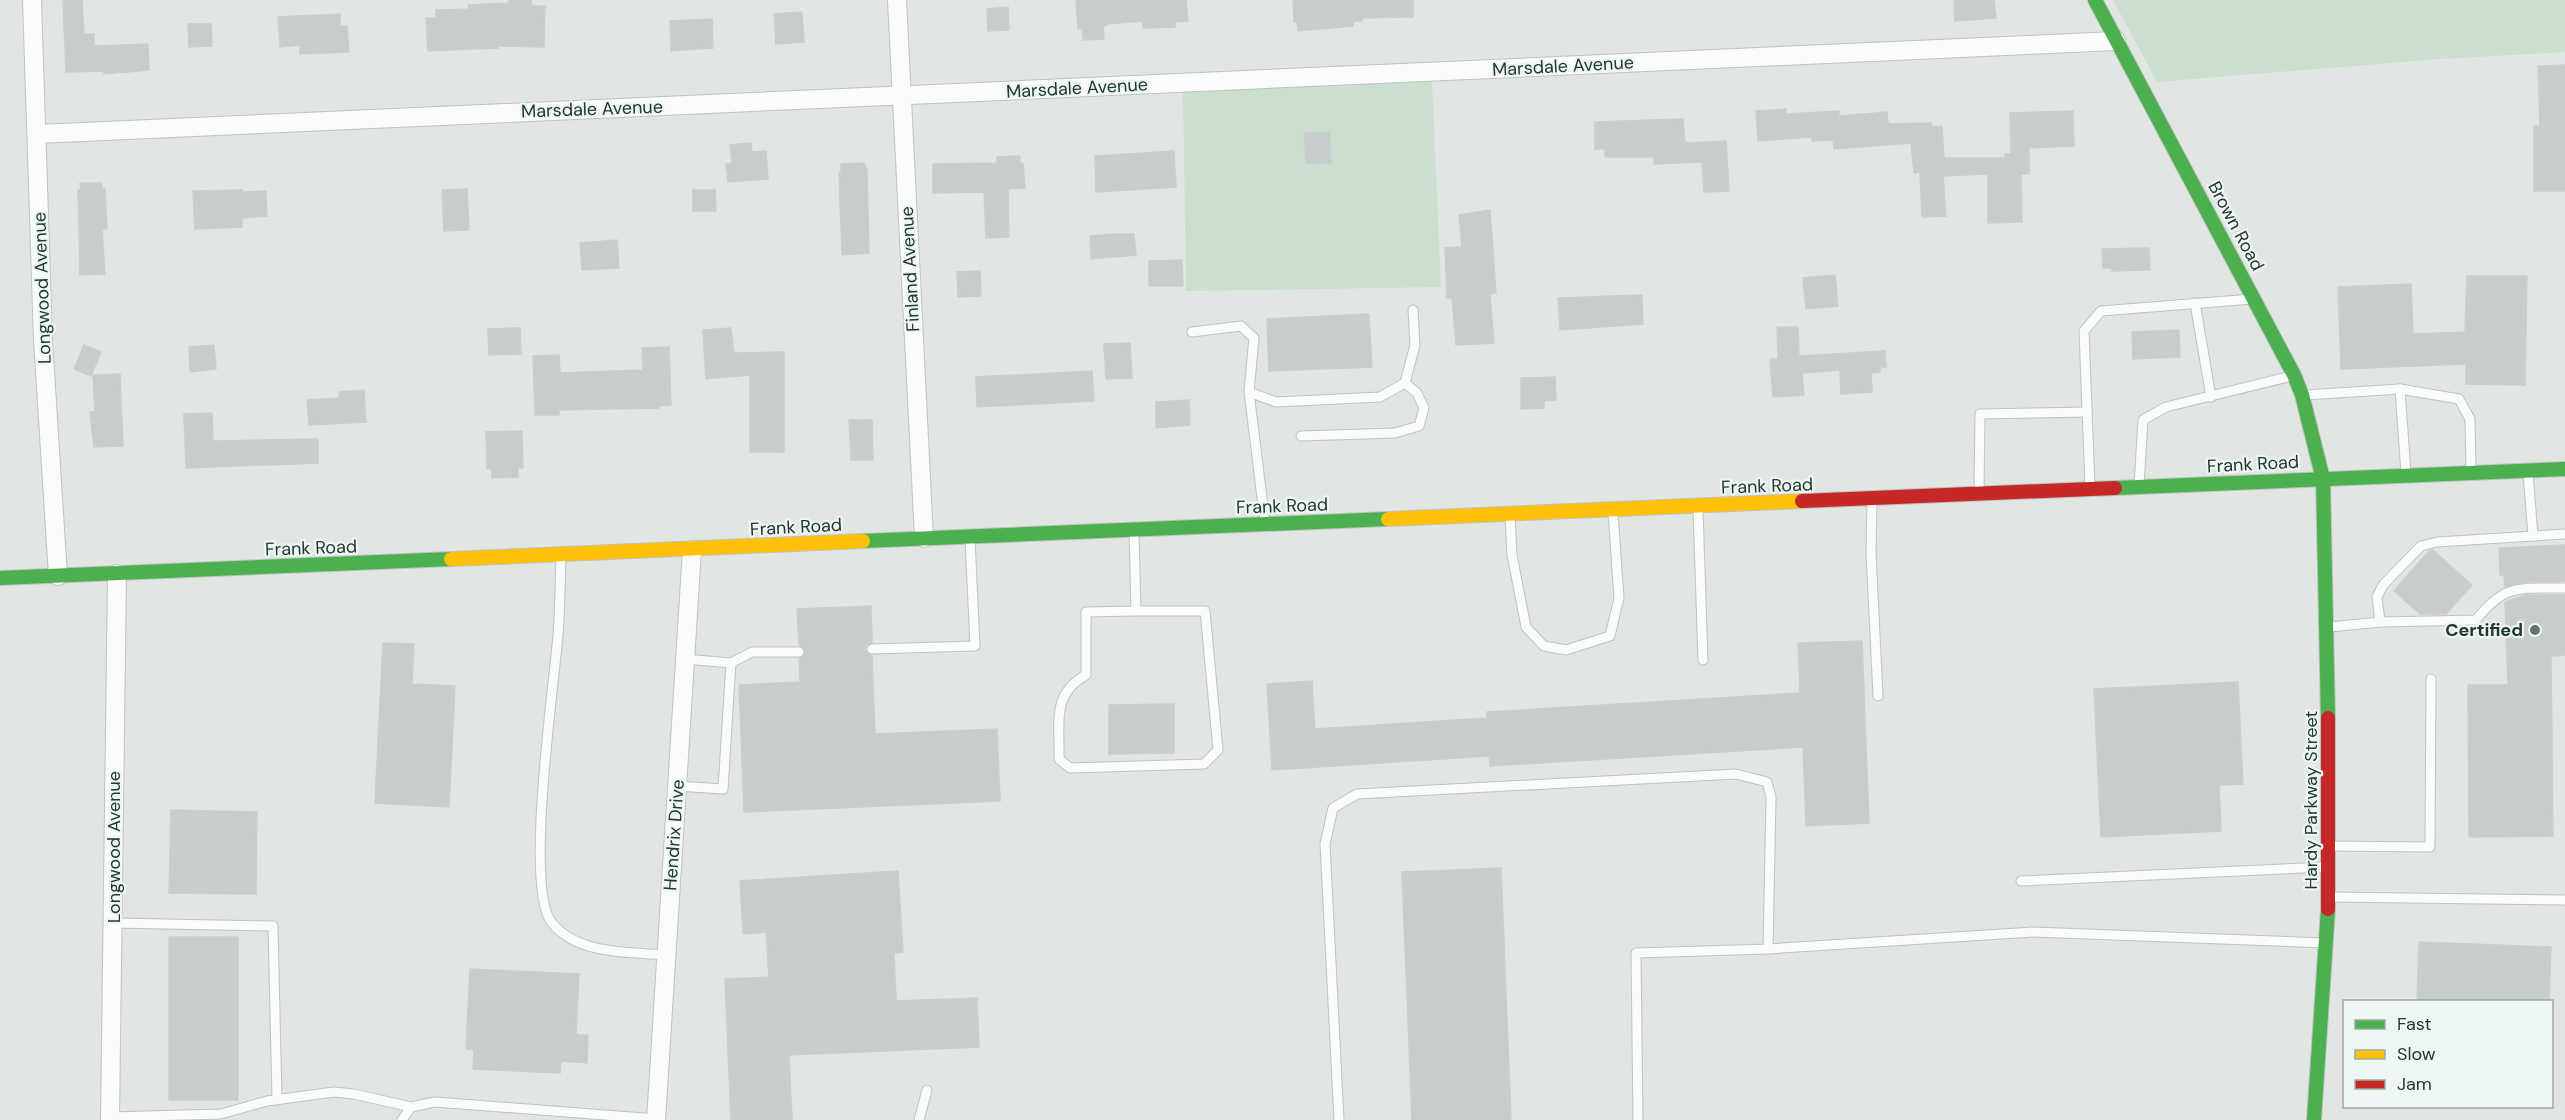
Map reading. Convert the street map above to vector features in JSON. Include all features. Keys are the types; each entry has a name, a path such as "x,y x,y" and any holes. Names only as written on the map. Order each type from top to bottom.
{"main road":[{"name":"Brown Road","path":"2095,0 2294,375 2302,395 2323,479"},
{"name":"Frank Road","path":"0,578 2565,469"},
{"name":"Hardy Parkway Street","path":"2314,1120 2328,944 2329,897 2328,627 2323,479"}],"street":[{"name":"Longwood Avenue","path":"32,0 43,340 58,576"},
{"name":"Finland Avenue","path":"897,0 924,538"},
{"name":"Marsdale Avenue","path":"38,134 2116,41"},
{"name":"Hendrix Drive","path":"657,1119 692,550"},
{"name":"Longwood Avenue","path":"110,1119 117,574"}],"lane":[{"path":"2090,489 2084,331 2101,310 2254,298"},
{"path":"2195,303 2211,397"},
{"path":"1249,392 1276,402 1380,397 1405,383 1415,345 1413,310"},
{"path":"1192,332 1241,326 1254,338 1249,392 1266,525"},
{"path":"2139,487 2143,420 2166,407 2294,375"},
{"path":"1301,436 1395,433 1419,426 1424,408 1417,393 1405,383"},
{"path":"2400,389 2406,475"},
{"path":"2302,395 2400,389 2459,399 2470,419 2471,473"},
{"path":"1979,494 1980,414 2087,412"},
{"path":"2528,470 2533,536"},
{"path":"1872,500 1871,553 1878,696"},
{"path":"1698,507 1703,660"},
{"path":"1510,515 1512,555 1526,627 1544,646 1566,650 1610,636 1619,598 1613,511"},
{"path":"1134,530 1137,612"},
{"path":"2380,622 2377,597 2383,585 2421,546 2437,542 2565,534"},
{"path":"872,649 975,646 970,537"},
{"path":"561,555 558,633 538,856 541,896 550,922 571,941 602,949 667,955"},
{"path":"2328,627 2380,622 2476,620 2490,603 2504,592 2565,588"},
{"path":"1205,611 1218,750 1204,764 1070,768 1059,759 1060,699 1070,683 1086,675 1086,612 1137,612 1205,611"},
{"path":"686,659 731,663 752,652 799,652"},
{"path":"678,786 723,789 731,663"},
{"path":"2329,846 2430,847 2431,679"},
{"path":"1339,1120 1325,844 1333,808 1357,794 1736,774 1767,782 1771,797 1768,950"},
{"path":"2021,881 2329,867"},
{"path":"2329,897 2565,900"},
{"path":"113,922 273,926 277,1100"},
{"path":"1638,1120 1636,953 1768,950 1922,937 2033,932 2328,944"},
{"path":"920,1120 927,1090"},
{"path":"110,1119 221,1114 277,1100 334,1092 354,1094 411,1107 435,1102 657,1119"},
{"path":"402,1120 411,1107"}],"green space":[{"path":"2113,0 2565,0 2565,52 2439,59 2157,82"},
{"path":"1432,81 1441,287 1186,291 1183,92"}],"building":[{"path":"63,0 82,0 84,34 94,34 94,46 148,44 149,70 104,74 104,71 66,72"},
{"path":"509,0 531,0 532,6 545,6 544,47 498,46 498,48 428,51 426,18 436,18 436,10 469,9 468,5 509,3"},
{"path":"1076,0 1186,0 1188,21 1175,22 1175,27 1143,28 1143,21 1108,24 1103,27 1104,39 1083,40 1082,28 1078,29"},
{"path":"1293,0 1413,0 1413,17 1362,18 1362,21 1353,21 1353,26 1298,31 1297,22 1294,22"},
{"path":"1954,0 1994,0 1996,18 1955,21"},
{"path":"1008,7 1009,30 988,31 987,9"},
{"path":"802,12 804,42 776,44 774,14"},
{"path":"340,14 340,26 347,26 349,52 300,54 300,45 280,47 278,17"},
{"path":"712,19 713,48 671,51 670,21"},
{"path":"188,24 211,24 212,46 189,47"},
{"path":"2565,65 2565,191 2534,191 2534,126 2540,126 2538,66"},
{"path":"1786,109 1786,114 1839,111 1839,116 1887,112 1888,124 1931,123 1932,127 1942,126 1944,158 2005,158 2005,154 2011,154 2010,113 2073,111 2074,146 2029,148 2029,174 2021,174 2022,222 1988,223 1988,174 1943,176 1946,216 1922,217 1920,172 1914,173 1911,143 1834,149 1833,140 1812,141 1812,137 1758,141 1756,111"},
{"path":"1683,119 1685,143 1726,141 1729,191 1704,192 1702,162 1654,164 1654,157 1605,157 1605,149 1595,149 1595,122"},
{"path":"1330,132 1331,163 1306,164 1304,133"},
{"path":"751,143 752,152 766,151 768,179 728,182 726,164 732,163 730,145"},
{"path":"1174,151 1176,187 1096,192 1095,156"},
{"path":"1020,156 1020,164 1023,163 1025,188 1008,189 1009,237 986,238 984,192 933,193 933,164 997,163 997,157"},
{"path":"864,163 867,170 869,253 842,255 839,173 841,164"},
{"path":"80,183 102,183 102,189 105,189 107,229 102,229 105,274 80,275 78,190 81,190"},
{"path":"467,189 469,230 444,231 442,190"},
{"path":"242,190 243,192 266,191 267,216 242,218 242,227 195,229 193,191"},
{"path":"693,190 715,190 716,211 693,211"},
{"path":"1490,210 1496,293 1490,296 1494,343 1456,345 1452,298 1447,298 1445,248 1462,247 1459,215"},
{"path":"1134,234 1136,255 1091,259 1090,236"},
{"path":"617,240 619,268 582,270 580,243"},
{"path":"2149,248 2150,270 2112,271 2112,268 2103,268 2102,249"},
{"path":"1182,260 1183,286 1149,286 1149,261"},
{"path":"980,271 981,296 958,297 957,272"},
{"path":"1835,275 1838,306 1806,309 1803,278"},
{"path":"2467,276 2527,276 2525,385 2466,384 2466,364 2341,369 2338,287 2411,284 2413,334 2465,332"},
{"path":"1642,295 1643,324 1560,330 1558,298"},
{"path":"1369,314 1372,367 1269,371 1267,319"},
{"path":"1777,327 1798,327 1799,356 1885,351 1886,367 1880,367 1880,372 1871,373 1872,392 1841,394 1840,370 1802,373 1804,395 1773,397 1770,359 1778,359"},
{"path":"520,328 521,354 489,355 488,329"},
{"path":"731,328 734,353 784,352 784,452 750,452 750,375 706,379 703,330"},
{"path":"2179,330 2180,357 2133,359 2132,332"},
{"path":"1130,343 1132,378 1106,379 1104,344"},
{"path":"84,345 101,352 91,376 74,369"},
{"path":"214,345 216,369 190,372 189,347"},
{"path":"669,347 671,405 659,406 659,408 559,410 559,415 535,415 533,356 559,355 560,373 643,370 642,348"},
{"path":"1092,371 1094,401 977,407 976,377"},
{"path":"120,374 123,446 94,447 90,412 95,412 93,375"},
{"path":"1555,377 1556,400 1544,401 1544,408 1521,409 1521,378"},
{"path":"364,390 366,422 309,425 307,400 339,398 339,392"},
{"path":"1189,400 1190,425 1156,428 1156,402"},
{"path":"212,413 213,441 318,439 318,463 186,468 184,414"},
{"path":"849,420 872,420 873,460 851,460"},
{"path":"522,431 523,468 518,468 518,477 492,478 492,469 487,469 486,432"},
{"path":"2565,545 2565,581 2525,582 2505,587 2504,575 2500,575 2499,548"},
{"path":"2433,550 2472,585 2446,614 2420,614 2394,591 2429,551"},
{"path":"2526,595 2565,595 2565,655 2551,656 2553,836 2469,837 2468,685 2508,685 2505,602"},
{"path":"871,606 872,642 866,645 865,650 872,656 875,734 997,729 1000,801 744,812 739,685 800,682 799,659 806,651 799,645 797,609"},
{"path":"1862,641 1869,823 1806,826 1803,747 1490,766 1489,756 1272,770 1267,684 1312,681 1315,729 1487,718 1487,712 1800,693 1798,643"},
{"path":"383,643 414,644 412,684 455,686 449,807 375,803"},
{"path":"2238,682 2243,784 2219,785 2221,831 2101,837 2094,689"},
{"path":"1174,704 1174,753 1109,754 1109,705"},
{"path":"171,810 257,812 256,894 169,893"},
{"path":"1501,868 1511,1120 1412,1120 1402,872"},
{"path":"898,871 903,952 894,953 896,1001 977,998 979,1047 789,1055 792,1120 731,1120 725,979 769,977 766,932 743,934 740,881"},
{"path":"169,937 238,937 238,1100 169,1100"},
{"path":"2419,942 2551,947 2549,1000 2417,1000"},
{"path":"470,969 579,974 576,1035 588,1035 587,1063 561,1061 560,1073 473,1069 474,1050 466,1049"}],"traffic: fast":[{"path":"2095,0 2294,375 2302,395 2323,479 2328,718"},
{"path":"2115,488 2565,469"},
{"path":"863,541 1388,519"},
{"path":"0,578 451,559"},
{"path":"2314,1120 2328,909"}],"traffic: slow":[{"path":"1388,519 1802,501"},
{"path":"451,559 863,541"}],"traffic: jam":[{"path":"1802,501 2115,488"},
{"path":"2328,718 2328,909"}],"place":[{"name":"Certified","path":"2535,630"}]}
